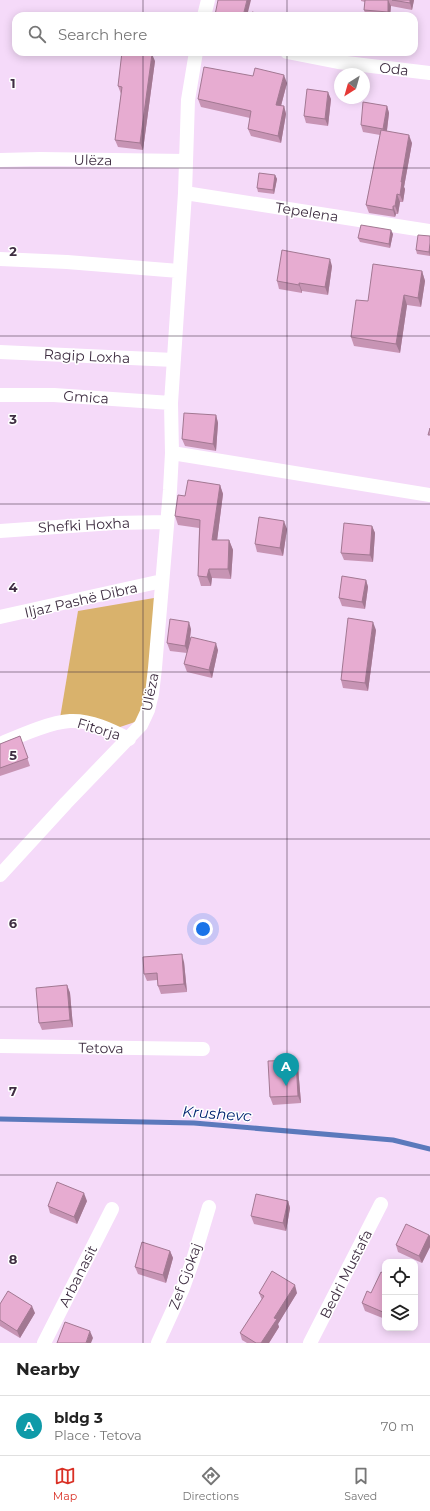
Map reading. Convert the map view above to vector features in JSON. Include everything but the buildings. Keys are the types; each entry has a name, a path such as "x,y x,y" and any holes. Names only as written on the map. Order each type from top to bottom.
{"street":[{"path":"205,12 208,0"},
{"name":"Ulëza","path":"0,875 66,803 141,725 146,715 152,694 172,453 171,403 185,193 188,100 195,56"},
{"name":"Oda","path":"307,56 338,62 430,73"},
{"name":"Ulëza","path":"0,160 40,159 186,161"},
{"name":"Tepelena","path":"185,193 430,231"},
{"path":"0,259 67,262 179,271"},
{"name":"Ragip Loxha","path":"0,352 174,360"},
{"name":"Gmica","path":"0,394 54,395 171,403"},
{"path":"172,453 430,495"},
{"name":"Shefki Hoxha","path":"0,531 113,523 167,522"},
{"name":"Iljaz Pashë Dibra","path":"0,617 162,581"},
{"name":"Fitorja","path":"0,744 53,724 70,721 88,723 108,729 129,739"},
{"name":"Tetova","path":"0,1046 203,1049"},
{"name":"Bedri Mustafa","path":"310,1343 381,1204"},
{"name":"Zef Gjokaj","path":"158,1343 183,1288 209,1207"},
{"name":"Arbanasit","path":"44,1343 112,1209"}],"shaded area":[{"path":"154,598 152,676 138,721 117,728 60,718 78,611"}],"waterway":[{"name":"Krushevc","path":"0,1119 194,1123 393,1140 430,1149"}],"place":[{"name":"bldg 3","path":"286,1086"}]}
